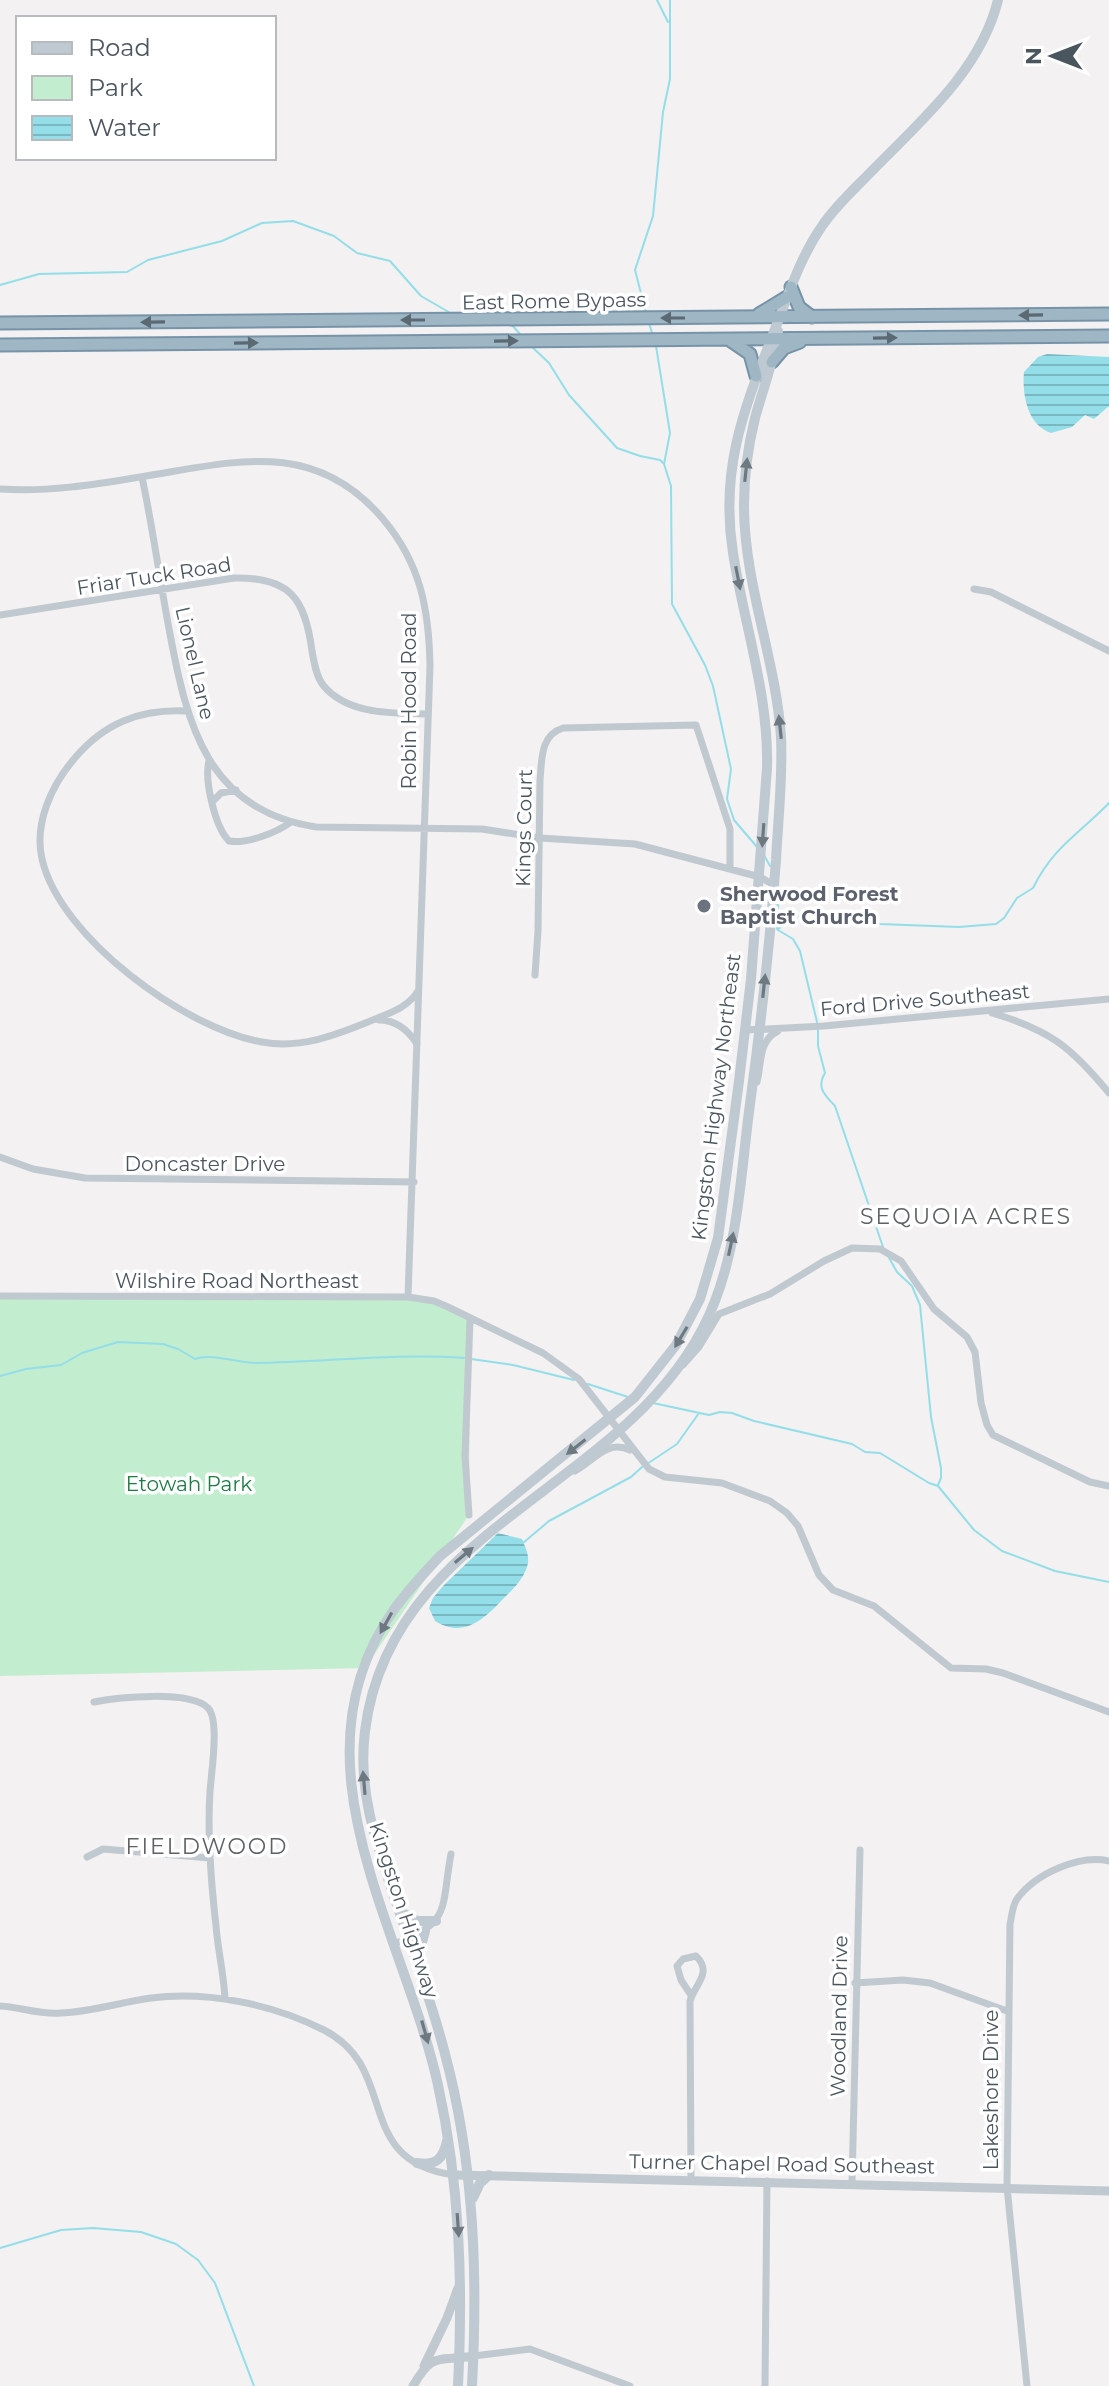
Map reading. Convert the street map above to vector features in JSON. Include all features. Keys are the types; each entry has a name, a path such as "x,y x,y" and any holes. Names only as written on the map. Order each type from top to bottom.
{"highway":[{"path":"751,317 769,310 789,292 812,317"},
{"name":"East Rome Bypass","path":"0,323 1109,314"},
{"name":"East Rome Bypass","path":"0,345 1109,336"},
{"path":"727,339 750,354 756,376"},
{"path":"772,362 784,348 807,339"}],"main road":[{"name":"Kingston Highway Northeast","path":"635,1397 676,1345 705,1287 720,1225 745,1030 760,877 767,739 734,562 729,510 734,446 756,376 774,339 779,317 801,261 824,222 960,77 985,37 998,0"},
{"name":"Kingston Highway","path":"471,2204 447,2058 373,1830 363,1781 365,1731 376,1678 401,1625 430,1586 467,1551 643,1409 671,1379 702,1329 719,1289 735,1225 760,1030 774,885 781,739 750,568 744,504 754,422 772,362 774,339"},
{"name":"Kingston Highway","path":"458,2386 460,2277 454,2175 448,2135 430,2053 360,1839 348,1762 350,1732 363,1671 385,1624 423,1573 635,1397"},
{"path":"399,1911 417,1921 436,1921"},
{"path":"417,1963 425,1931"},
{"path":"417,2163 428,2165 440,2159 448,2135"},
{"path":"472,2386 475,2267 471,2204 480,2183 489,2175"}],"street":[{"name":"Robin Hood Road","path":"0,489 59,489 224,462 273,461 307,469 358,493 392,529 419,579 429,628 408,1297"},
{"name":"Lionel Lane","path":"142,477 186,711 209,761 236,790 269,813 291,822 339,829 482,829 540,838 635,844 760,877 774,885"},
{"name":"Friar Tuck Road","path":"1,616 234,578 265,579 290,590 302,609 310,631 315,667 322,685 329,692 364,709 427,714"},
{"path":"974,589 991,592 1109,651"},
{"path":"186,711 151,711 128,718 87,744 59,778 44,814 40,838 42,860 57,895 90,938 146,987 220,1030 263,1042 288,1045 332,1037 405,1006 419,989"},
{"name":"Kings Court","path":"535,975 542,756 553,731 563,728 696,725 730,829 730,869"},
{"path":"209,761 207,772 213,801 220,829 229,841 252,839 291,822"},
{"path":"213,801 221,793 236,790"},
{"name":"Ford Drive Southeast","path":"745,1030 1109,999"},
{"path":"986,1011 1027,1023 1058,1040 1074,1053 1109,1093"},
{"path":"372,1020 387,1020 401,1026 418,1046"},
{"path":"748,1115 759,1076 763,1045 769,1036 784,1028"},
{"name":"Doncaster Drive","path":"0,1157 33,1169 85,1178 414,1182"},
{"path":"671,1379 699,1347 715,1318 770,1294 852,1248 872,1247 889,1252 908,1269 934,1309 967,1337 978,1362 984,1415 993,1435 1090,1482 1109,1486"},
{"path":"719,1289 724,1305 734,1308"},
{"name":"Wilshire Road Northeast","path":"0,1296 408,1297 434,1301 559,1363 579,1379 649,1469 665,1477 722,1483 758,1495 779,1507 798,1526 814,1567 828,1586 874,1606 951,1668 1003,1673 1109,1712"},
{"path":"469,1515 465,1452 470,1319"},
{"path":"549,1486 585,1466 609,1447 618,1446 635,1453"},
{"path":"94,1702 136,1695 189,1700 210,1710 213,1725 210,1858 225,1999"},
{"path":"87,1857 103,1849 210,1858"},
{"name":"Woodland Drive","path":"852,2183 860,1850"},
{"path":"396,1943 425,1931 436,1921 444,1903 451,1854"},
{"name":"Lakeshore Drive","path":"1027,2386 1007,2187 1010,1924 1015,1902 1030,1885 1073,1864 1099,1859 1109,1861"},
{"path":"691,1995 681,1980 677,1966 683,1959 696,1956 702,1964 703,1975 691,1995 691,2179"},
{"path":"855,1983 903,1980 930,1983 1007,2011"},
{"path":"0,2006 63,2013 157,1998 225,1999 307,2023 346,2045 366,2071 386,2132 397,2149 417,2163 439,2173 454,2175"},
{"name":"Turner Chapel Road Southeast","path":"454,2175 1109,2191"},
{"path":"765,2386 767,2181"},
{"path":"413,2386 447,2318 460,2277"},
{"path":"424,2366 435,2359 530,2349 630,2386"}],"green space":[{"name":"Etowah Park","path":"0,1296 422,1299 470,1319 469,1515 365,1668 0,1676"}],"water":[{"path":"1047,354 1109,357 1109,406 1094,419 1085,415 1072,427 1051,433 1043,429 1028,408 1024,372 1038,357"},
{"path":"498,1533 522,1539 528,1563 519,1582 489,1613 473,1624 455,1628 435,1621 429,1608 433,1598"}],"waterway":[{"path":"657,0 668,22"},
{"path":"646,313 635,270 653,216 663,112 670,79 670,0"},
{"path":"0,285 39,274 127,272 148,260 222,241 262,223 293,221 334,236 357,253 390,261 421,296 452,314"},
{"path":"474,314 498,309 501,313"},
{"path":"649,323 653,336"},
{"path":"511,324 520,334"},
{"path":"530,345 549,363 569,395 617,448 663,463"},
{"path":"656,346 670,433 664,464 671,486 672,604 713,686 731,769 727,799 734,820 757,847"},
{"path":"778,929 802,914 821,911 880,924 959,927 996,924 1004,918 1017,898 1033,888 1058,851 1109,803"},
{"path":"764,855 770,866"},
{"path":"777,929 779,891"},
{"path":"778,930 793,939 800,951 817,1022"},
{"path":"818,1028 818,1046 825,1073 822,1087 835,1106 883,1247"},
{"path":"888,1256 897,1272 912,1286 920,1305 931,1417 941,1468 938,1485"},
{"path":"0,1376 61,1365 82,1353 118,1342 163,1344 195,1359 209,1357 256,1363 386,1357 464,1358"},
{"path":"471,1359 513,1365 574,1380"},
{"path":"588,1384 628,1397"},
{"path":"653,1403 709,1415 732,1413 852,1444 865,1452 880,1453 938,1486 974,1530 1002,1551 1055,1571 1109,1582"},
{"path":"647,1464 677,1444 699,1413"},
{"path":"523,1543 549,1521 631,1477 642,1467"},
{"path":"0,2248 61,2230 93,2228 141,2232 176,2244 198,2260 215,2283 254,2386"}],"place":[{"name":"Sherwood Forest Baptist Church","path":"704,906"}],"district":[{"name":"SEQUOIA ACRES","path":"966,1216"},
{"name":"FIELDWOOD","path":"207,1846"}]}
